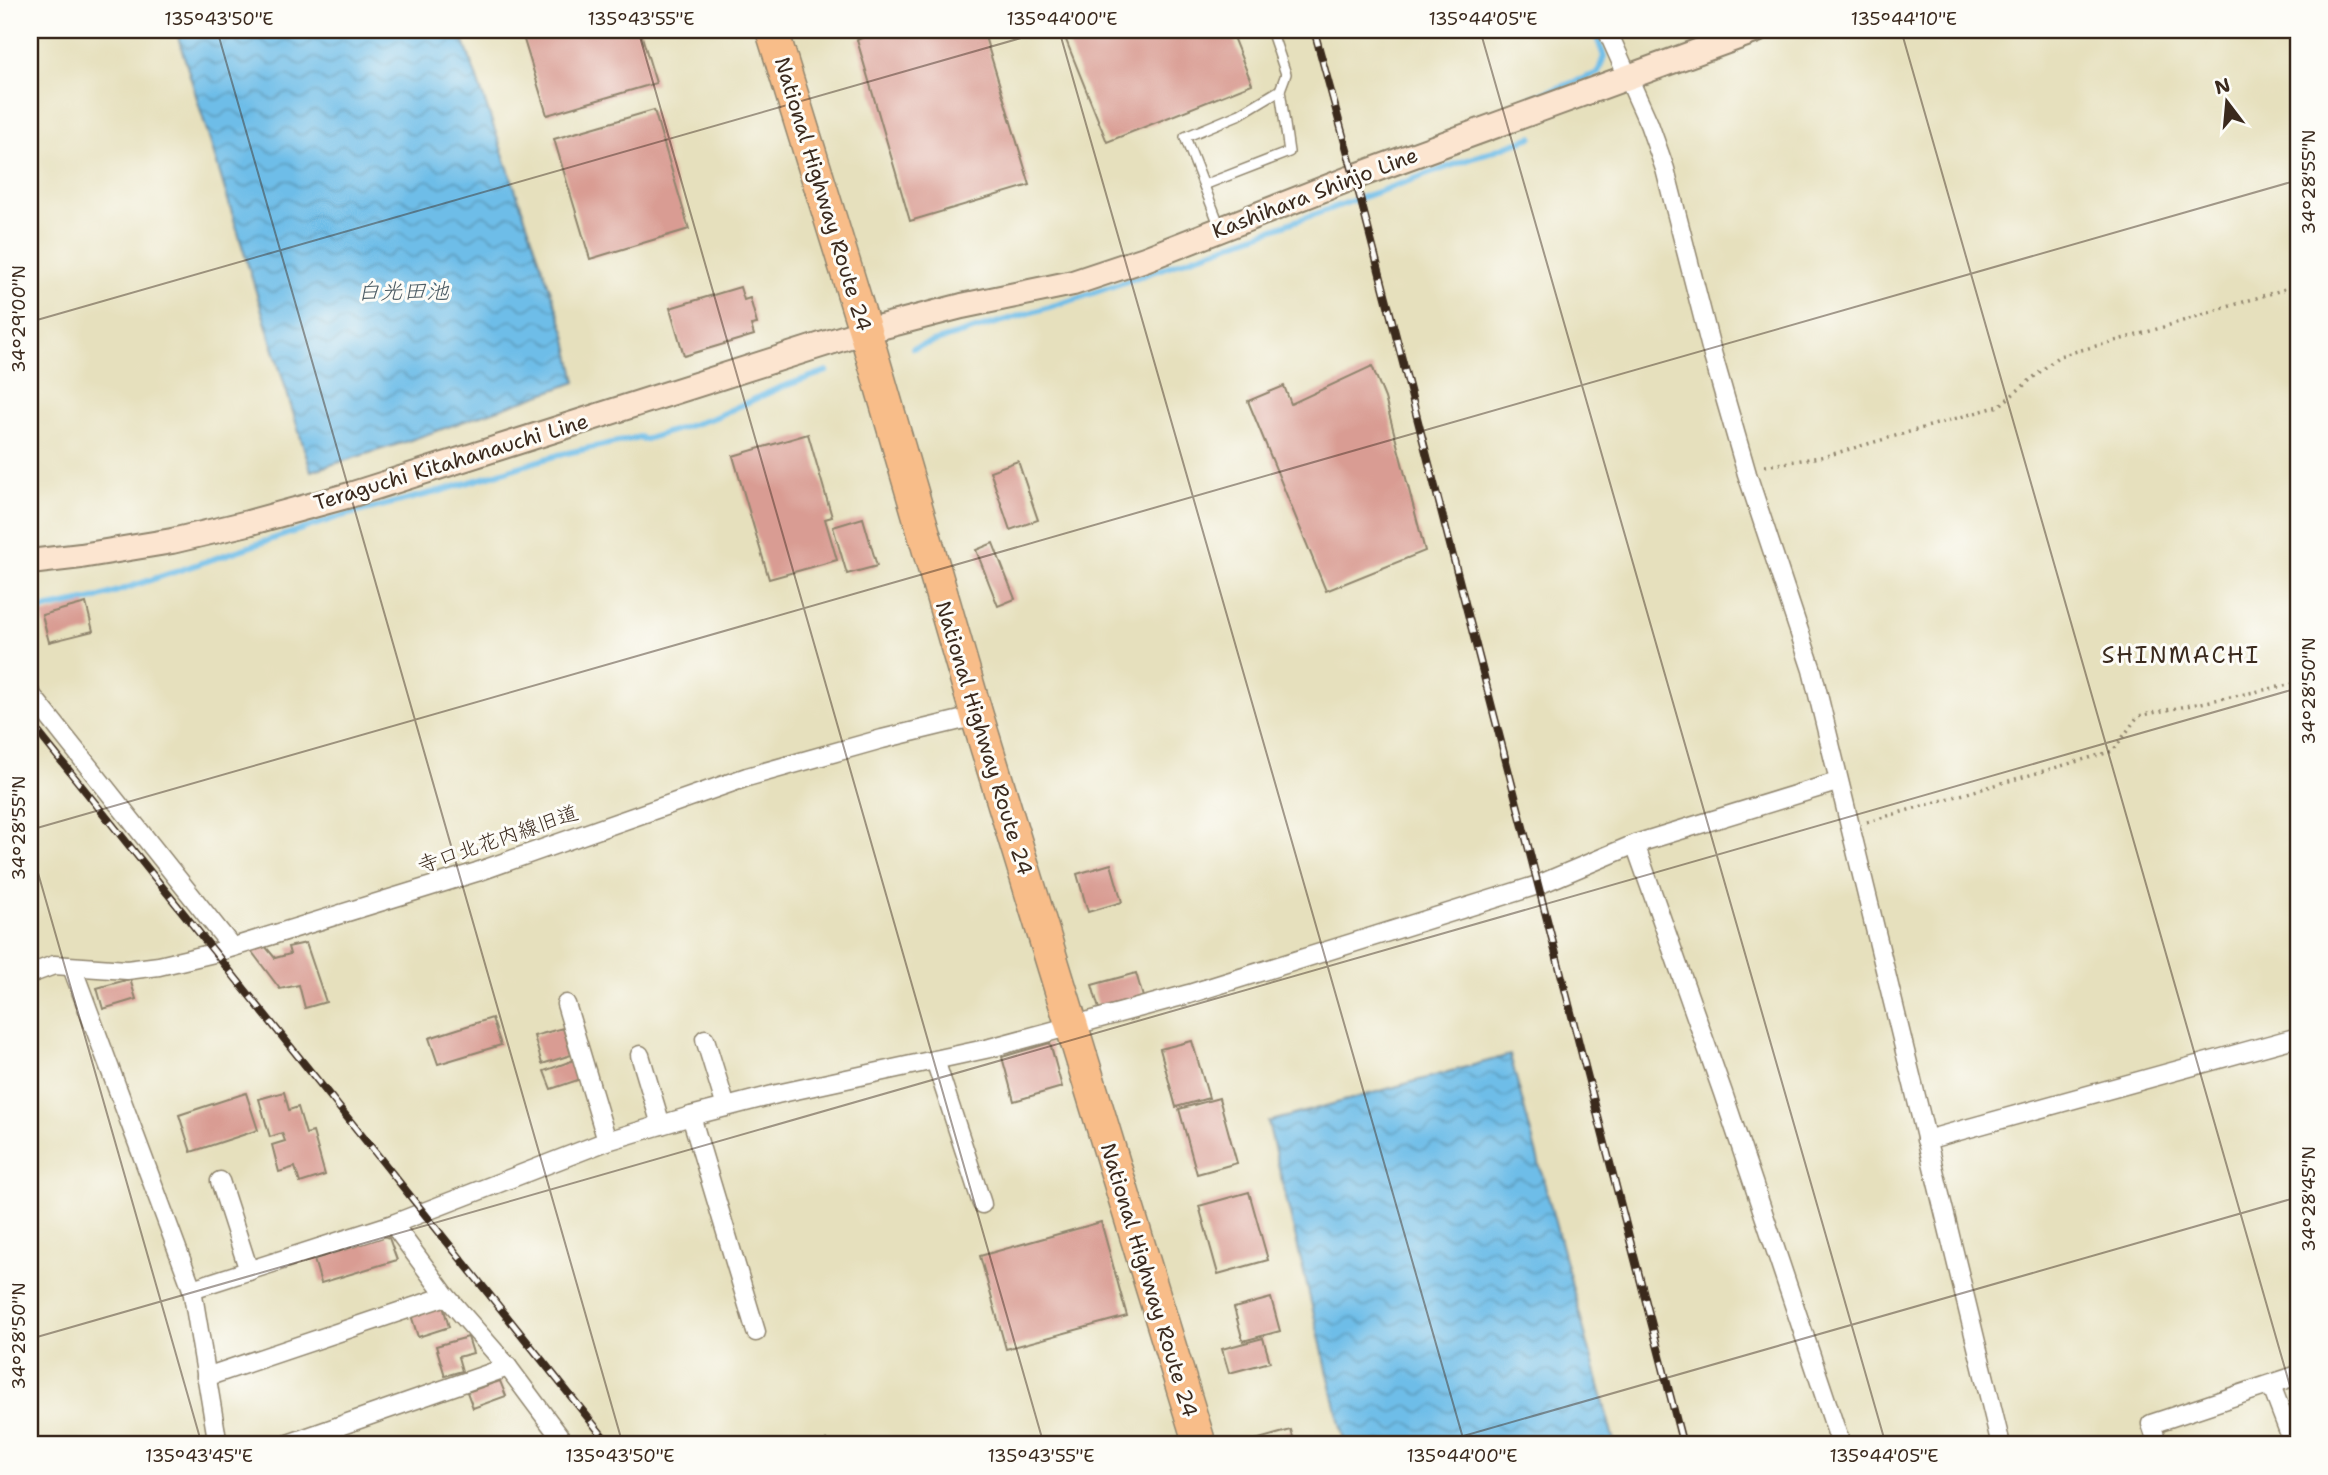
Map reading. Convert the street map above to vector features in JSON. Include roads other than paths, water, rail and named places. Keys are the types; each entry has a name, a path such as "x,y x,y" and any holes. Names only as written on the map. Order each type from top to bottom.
{"highway":[{"name":"National Highway Route 24","path":"772,30 865,331 977,716 1200,1445"}],"main road":[{"name":"Kashihara Shinjo Line","path":"865,331 962,306 1073,283 1145,259 1354,177 1757,30"},
{"name":"Teraguchi Kitahanauchi Line","path":"30,562 172,541 350,495 865,331"}],"street":[{"path":"1607,30 1649,124 1665,169 1713,356 1747,474 1812,670 1837,782 2001,1445"},
{"path":"30,692 232,947"},
{"name":"寺口北花内線旧道","path":"30,974 54,965 127,970 178,962 477,872 747,777 882,739 977,716"},
{"path":"192,1289 393,1224 607,1141 726,1107 1072,1027 1202,990 1538,884 1635,844 1837,782"},
{"path":"1635,844 1723,1093 1841,1445"},
{"path":"72,967 192,1289 218,1445"},
{"path":"566,1004 607,1141"},
{"path":"1926,1140 2298,1037"},
{"path":"705,1039 726,1107"},
{"path":"640,1055 662,1125"},
{"path":"935,1060 982,1204"},
{"path":"691,1116 756,1332"},
{"path":"220,1181 249,1271"},
{"path":"393,1224 446,1296 508,1367 560,1444"},
{"path":"206,1377 446,1296"},
{"path":"285,1445 508,1367"},
{"path":"2158,1445 2151,1424 2298,1375"},
{"path":"2271,1385 2294,1445"}],"lane":[{"path":"1204,185 1289,152 1280,90 1286,74 1271,30"},
{"path":"1221,229 1185,137 1240,114 1280,90"}],"water":[{"name":"白光田池","path":"176,30 460,30 566,335 576,382 402,443 311,471"},
{"path":"1510,1055 1615,1445 1345,1445 1268,1122"}],"waterway":[{"path":"1518,103 1598,73 1604,56 1594,30"},
{"path":"913,348 1079,298 1532,137"},
{"path":"30,612 94,599 341,516 444,490 558,455 640,437 643,440 713,418 779,388 827,371"}],"railway":[{"path":"1314,30 1361,201 1683,1445"},
{"path":"30,722 610,1445"}],"district":[{"name":"SHINMACHI","path":"2181,655"}]}
